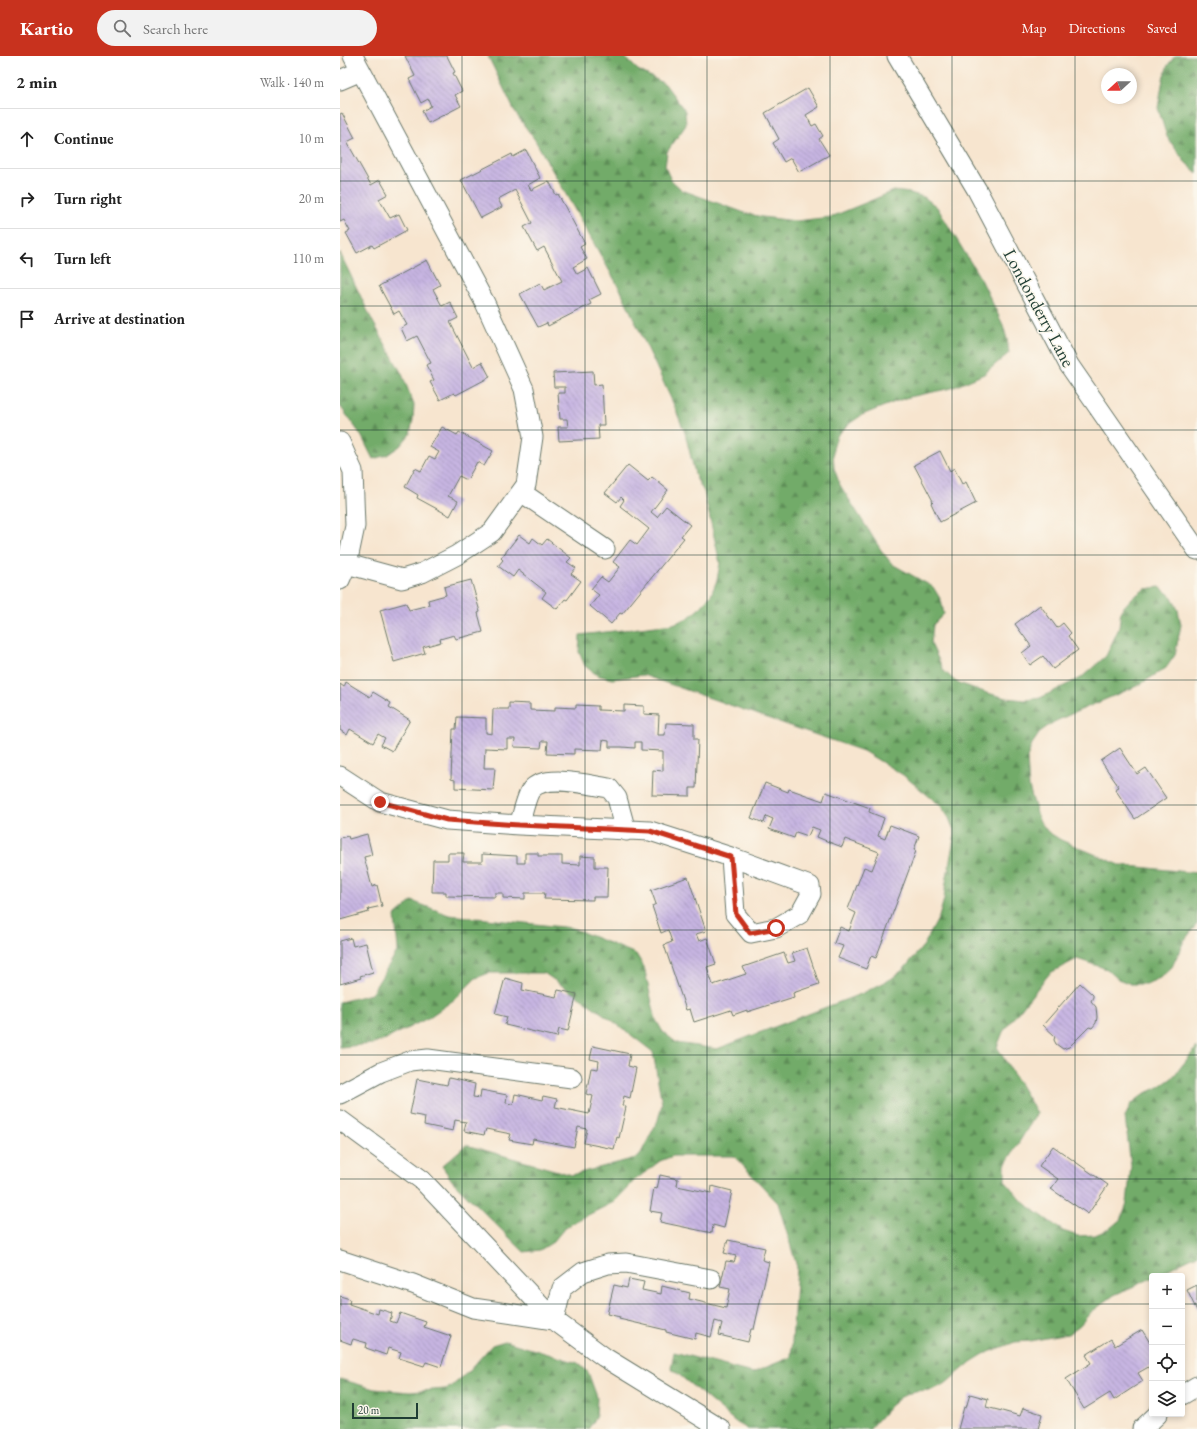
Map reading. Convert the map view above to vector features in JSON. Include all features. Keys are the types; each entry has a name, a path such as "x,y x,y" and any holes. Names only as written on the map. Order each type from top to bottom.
{"street":[{"name":"Londonderry Lane","path":"897,56 977,190 1069,365 1197,550"},
{"path":"340,80 357,63 485,303 524,389 533,437 526,485 492,532 456,555 422,573 402,579 343,572 355,526 340,442"},
{"path":"521,492 605,549"},
{"path":"340,776 380,802 447,820 650,831 731,857 810,886 811,894 800,914 776,928 750,933 736,914 731,857"},
{"path":"519,825 530,791 536,785 558,780 609,788 617,798 626,830"},
{"path":"340,1094 381,1072 410,1061 428,1059 572,1078"},
{"path":"340,1120 422,1180 554,1320 604,1356 721,1429"},
{"path":"340,1260 413,1284 473,1308 554,1320"},
{"path":"554,1320 562,1288 583,1272 608,1264 626,1263 711,1279"},
{"path":"1185,1393 1197,1386"},
{"path":"1142,1429 1155,1417"}],"green space":[{"path":"488,56 624,56 638,70 665,84 685,111 686,125 667,152 665,167 671,180 682,190 745,213 762,217 796,221 831,217 894,191 924,197 937,207 982,281 1003,325 1009,353 984,374 952,388 905,398 862,415 849,424 837,436 833,449 834,468 840,485 881,550 892,564 933,587 941,600 944,614 933,625 931,644 944,671 956,682 987,693 1007,698 1025,700 1040,698 1082,677 1106,656 1119,628 1121,610 1132,598 1145,589 1160,587 1172,597 1178,610 1181,625 1175,655 1166,668 1139,685 1054,722 1041,731 1032,744 1027,758 1029,787 1039,820 1048,832 1061,840 1120,865 1197,873 1197,924 1184,941 1172,967 1160,978 1146,984 1131,984 1118,979 1107,969 1077,959 1050,973 1003,1032 997,1047 1037,1113 1005,1165 1005,1181 1024,1203 1063,1231 1078,1236 1095,1235 1109,1229 1121,1219 1127,1203 1131,1166 1125,1117 1131,1104 1144,1094 1159,1087 1172,1078 1197,1047 1197,1255 1162,1273 1149,1273 1149,1279 1114,1295 1090,1313 1080,1325 1068,1334 1030,1341 1015,1342 984,1354 971,1362 945,1384 931,1390 915,1391 901,1397 890,1406 870,1429 748,1429 737,1423 671,1368 674,1352 752,1373 791,1357 797,1267 778,1203 734,1156 673,1156 660,1161 635,1180 614,1202 576,1221 563,1230 553,1242 540,1250 524,1252 453,1182 442,1166 466,1145 572,1175 639,1157 658,1120 662,1104 653,1052 609,1018 544,973 489,973 476,978 455,999 428,1018 386,1039 372,1044 340,1047 340,1002 371,994 398,950 395,916 412,901 449,915 572,928 636,954 644,967 656,1020 663,1032 677,1043 717,1049 863,993 891,979 904,969 924,945 939,917 944,899 955,833 949,818 941,806 903,775 863,751 643,675 612,679 597,675 585,666 579,652 580,635 673,624 688,618 701,607 711,595 717,580 720,563 704,492 696,478 685,433 673,403 621,291 535,140 516,114"},
{"path":"1175,56 1197,56 1197,173 1185,162 1167,137 1158,108 1163,79 1168,65"},
{"path":"340,253 372,320 402,374 414,405 410,434 400,446 387,455 373,459 361,435 340,406"},
{"path":"505,1341 578,1363 588,1372 597,1397 596,1418 588,1429 516,1429 507,1427 496,1429 340,1429 340,1379 374,1389 410,1392 445,1389 451,1387 468,1372 492,1345"}],"building":[{"path":"405,56 447,56 462,91 455,95 461,106 428,123 422,111 431,106 428,99 421,103 409,79 415,76"},
{"path":"808,88 819,107 806,115 812,126 816,124 823,136 819,139 829,155 799,172 791,158 784,162 773,143 779,139 765,113"},
{"path":"342,113 355,138 347,142 371,185 380,180 388,194 379,199 390,218 399,214 407,230 374,248 372,245 357,253 346,233 350,231 344,220 340,222 340,114"},
{"path":"526,150 540,178 528,185 531,190 549,181 556,195 558,194 585,244 580,247 587,259 573,267 577,274 588,268 601,294 589,300 591,304 548,326 547,323 538,327 520,294 540,283 544,290 562,281 544,247 537,251 524,227 532,223 515,190 498,199 502,207 481,218 461,180 512,154 513,157"},
{"path":"427,260 440,285 433,289 442,306 450,302 458,318 450,322 473,367 482,362 490,377 456,395 454,393 440,400 430,382 434,380 426,365 431,363 417,336 407,341 401,328 407,325 399,311 394,314 379,286"},
{"path":"593,371 594,385 602,384 604,425 598,425 599,439 559,441 558,427 568,427 567,419 560,419 558,393 565,393 565,387 554,387 553,373"},
{"path":"442,427 457,435 459,432 493,451 484,466 477,462 467,480 459,476 448,496 458,501 450,516 417,498 418,495 405,487 415,468 421,471 429,456 435,459 439,452 430,447"},
{"path":"940,451 950,471 954,468 962,484 966,482 976,503 940,522 931,503 933,501 914,465"},
{"path":"628,465 648,481 652,477 668,490 651,512 657,517 666,506 690,525 681,536 684,538 622,614 620,613 611,624 590,606 599,595 591,589 601,577 608,582 620,567 613,562 630,540 637,545 649,529 620,506 624,500 621,497 617,502 605,493"},
{"path":"519,535 530,543 533,538 542,545 547,539 571,558 567,562 576,568 571,574 581,581 567,600 565,599 557,609 542,598 546,592 518,570 513,577 498,566 503,560 501,558"},
{"path":"471,580 480,612 478,613 483,632 456,639 454,635 440,639 441,642 423,647 425,653 394,662 380,610 406,603 409,610 429,605 428,600 446,595 444,587"},
{"path":"1040,605 1057,628 1063,623 1071,633 1068,636 1078,650 1053,669 1043,656 1030,665 1022,653 1031,646 1015,624"},
{"path":"346,682 370,697 373,692 391,703 389,707 410,720 392,751 381,745 385,738 378,734 373,743 350,729 347,735 340,730 340,684 344,687"},
{"path":"509,703 530,704 530,710 555,711 555,707 576,708 576,705 598,706 598,710 624,711 624,705 644,706 644,714 659,715 658,735 665,735 666,723 694,724 694,739 698,739 696,788 690,788 690,796 652,795 653,770 663,771 663,751 641,750 641,742 635,742 635,748 609,747 609,741 603,740 602,750 574,749 574,754 547,753 548,741 542,741 541,748 514,747 515,739 507,739 507,749 485,748 484,768 495,768 493,790 455,788 455,780 451,779 453,729 456,729 457,717 486,718 486,733 492,734 493,709 509,709"},
{"path":"1120,748 1137,774 1146,768 1166,798 1135,819 1115,789 1119,787 1101,761"},
{"path":"765,783 788,792 789,789 823,801 826,792 870,808 869,812 884,818 878,836 885,839 890,825 919,836 914,850 916,851 876,958 871,956 866,969 838,958 843,946 834,943 840,927 849,931 856,913 848,909 864,867 872,870 879,852 845,839 842,847 817,837 820,830 812,827 808,836 796,832 794,838 769,829 773,819 766,816 764,823 751,818"},
{"path":"367,834 372,855 364,857 372,887 377,885 382,906 368,909 369,912 340,920 340,838 348,836 349,839"},
{"path":"448,853 464,853 463,862 482,862 482,854 517,856 517,863 525,863 525,853 538,853 538,856 562,856 562,864 580,865 580,856 595,857 595,867 608,867 607,897 593,897 593,900 544,899 545,893 525,893 525,899 503,898 503,893 495,893 495,897 446,896 446,892 432,892 433,860 448,860"},
{"path":"688,877 706,931 696,934 699,941 707,938 716,964 707,967 713,985 746,974 743,967 784,953 788,963 795,961 792,953 807,948 819,984 793,993 794,997 747,1012 747,1010 733,1015 731,1010 694,1022 690,1009 686,1010 664,945 672,942 668,930 661,933 652,906 656,904 651,890"},
{"path":"351,938 353,946 366,943 373,972 360,976 361,978 340,984 340,941"},
{"path":"505,978 523,983 522,990 556,997 558,990 577,994 568,1031 559,1029 557,1037 505,1025 507,1017 495,1014"},
{"path":"1080,983 1093,995 1091,1001 1096,1007 1096,1023 1092,1028 1089,1027 1069,1047 1063,1049 1056,1044 1054,1040 1055,1036 1043,1025"},
{"path":"593,1046 630,1054 628,1066 636,1068 630,1098 624,1096 622,1106 626,1107 619,1138 617,1137 614,1149 584,1143 587,1129 578,1127 574,1147 533,1139 532,1144 509,1140 511,1134 486,1129 484,1135 464,1131 466,1122 455,1120 453,1131 424,1125 425,1117 410,1114 417,1079 447,1085 449,1078 475,1084 473,1097 480,1098 481,1090 507,1095 506,1103 513,1104 515,1094 542,1100 543,1096 557,1099 555,1107 589,1114 593,1096 586,1094 591,1068 598,1069 599,1061 590,1059"},
{"path":"1053,1146 1108,1185 1088,1214 1051,1189 1058,1179 1039,1166"},
{"path":"660,1175 678,1179 677,1186 711,1193 712,1186 732,1191 724,1228 713,1225 712,1233 660,1222 662,1213 650,1211 654,1188 657,1189"},
{"path":"728,1240 765,1248 762,1260 769,1262 754,1329 751,1329 748,1342 719,1335 722,1323 715,1321 711,1337 696,1333 695,1339 666,1332 666,1330 619,1319 620,1317 607,1314 614,1285 627,1288 629,1279 644,1282 642,1290 661,1294 662,1286 690,1293 689,1299 726,1308 730,1289 720,1287 726,1261 734,1262 736,1256 724,1253"},
{"path":"1197,1285 1197,1311 1187,1290"},
{"path":"340,1296 350,1299 349,1304 378,1314 379,1309 392,1313 390,1321 396,1323 400,1313 426,1322 424,1327 451,1336 441,1367 426,1362 424,1366 399,1358 401,1352 388,1348 386,1355 366,1348 367,1343 353,1339 351,1344 340,1340"},
{"path":"1142,1330 1149,1341 1149,1367 1138,1373 1143,1381 1114,1400 1110,1393 1084,1409 1066,1379 1091,1363 1086,1355 1111,1339 1115,1346"},
{"path":"970,1394 988,1399 986,1407 1020,1416 1023,1408 1042,1414 1038,1429 958,1429 964,1407 966,1408"}],"route":[{"path":"380,802 447,820 650,831 731,857 736,914 750,933 776,928"}]}
